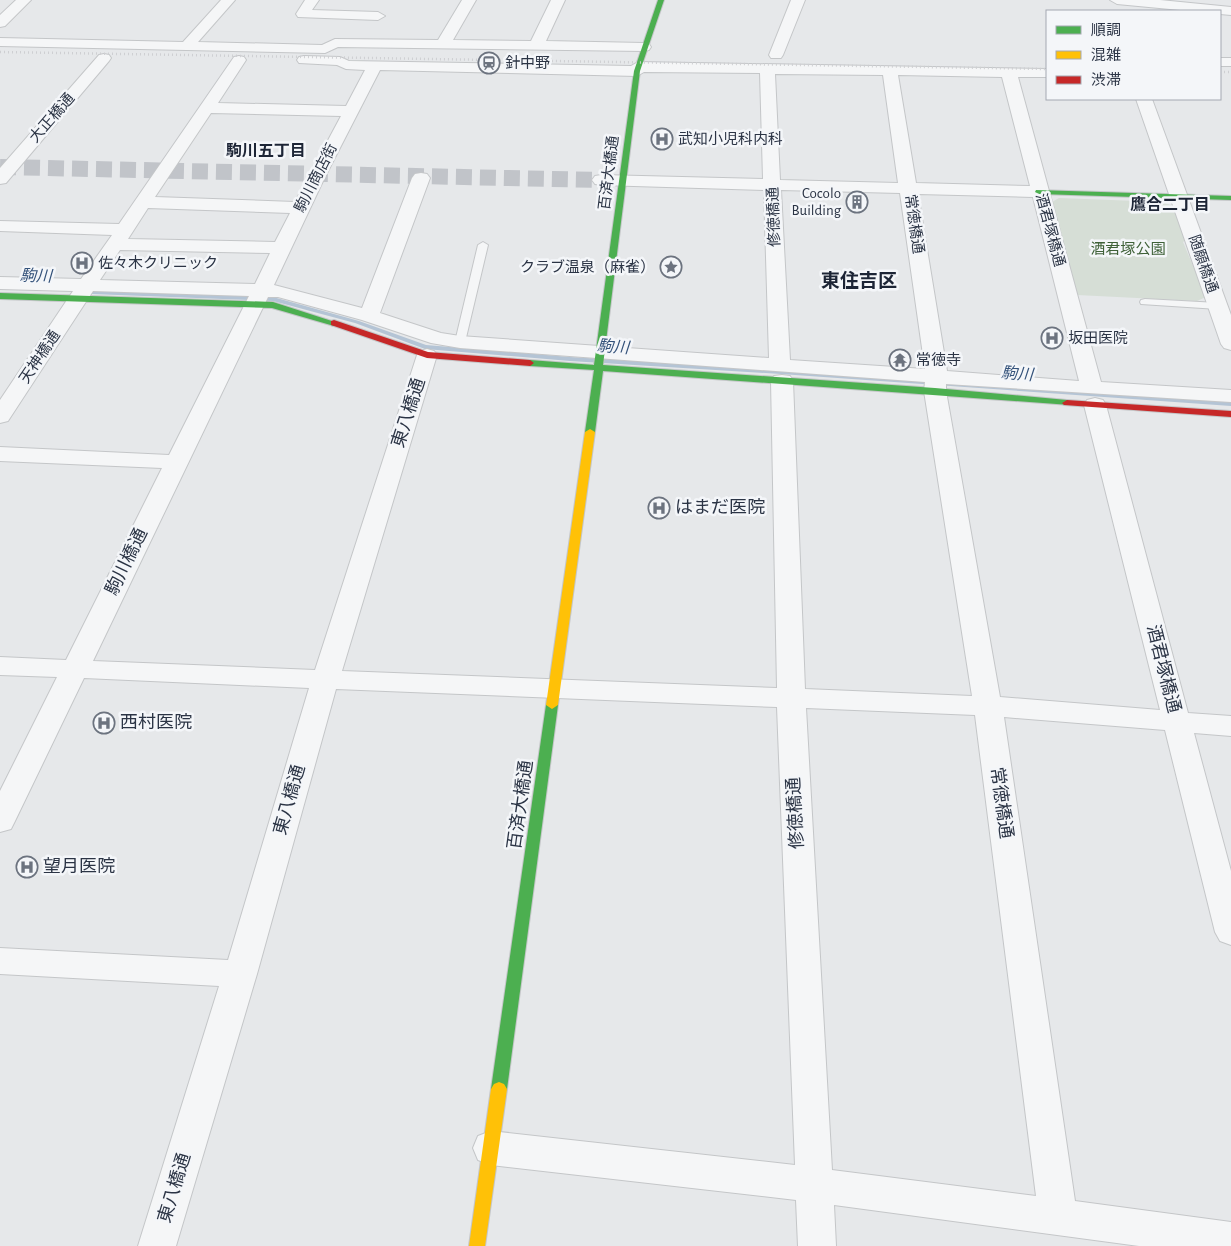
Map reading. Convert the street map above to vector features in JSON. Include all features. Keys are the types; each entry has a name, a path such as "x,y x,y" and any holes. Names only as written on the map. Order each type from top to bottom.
{"street":[{"path":"0,23 24,0"},
{"path":"187,46 228,0"},
{"path":"312,0 303,14 378,16"},
{"path":"368,43 385,0"},
{"path":"443,44 469,0"},
{"path":"536,44 558,0"},
{"name":"百済大橋通","path":"477,1246 640,60 661,0"},
{"path":"772,62 798,0"},
{"path":"1117,0 1221,10"},
{"path":"0,42 325,49 335,43 536,44 640,60"},
{"path":"10,57 340,61 346,65 375,66 640,60 772,62 1046,59"},
{"name":"大正橋通","path":"0,179 104,58"},
{"name":"天神橋通","path":"0,416 118,237 239,60"},
{"path":"772,62 890,72 1046,74"},
{"name":"修徳橋通","path":"772,62 773,185 781,372 790,697 817,1246"},
{"name":"駒川商店街","path":"258,298 300,208 375,66"},
{"name":"常徳橋通","path":"890,72 909,188 935,383 988,706 1058,1218"},
{"name":"酒君塚橋通","path":"1008,73 1094,397 1231,932"},
{"name":"随願橋通","path":"1144,100 1231,344"},
{"path":"209,105 351,111"},
{"path":"369,316 421,178"},
{"path":"601,180 1231,198"},
{"path":"143,202 300,208"},
{"path":"0,226 118,237 281,248"},
{"path":"0,283 82,292 258,298 279,291 369,316 438,339 600,361"},
{"path":"0,296 82,292"},
{"path":"258,298 272,305 299,312 427,355 600,361 935,383 1094,397 1231,414"},
{"name":"駒川橋通","path":"0,821 258,298"},
{"name":"東八橋通","path":"158,1246 240,974 325,680 427,355"},
{"path":"1094,397 1231,396"},
{"path":"0,454 176,462"},
{"path":"0,666 988,706 1231,726"},
{"path":"0,962 240,974"},
{"path":"491,1148 815,1185 1231,1240"}],"lane":[{"path":"460,342 483,246"},
{"path":"1145,302 1218,306"}],"green space":[{"name":"酒君塚公園","path":"1059,198 1163,202 1175,207 1186,240 1183,242 1206,297 1197,301 1077,295 1052,202"}],"waterway":[{"name":"駒川","path":"93,293 273,299 357,322 425,347 570,359 1231,404"}],"tunnel":[{"path":"0,167 601,180"}],"railway":[{"path":"0,52 1046,69"},
{"path":"1221,72 1231,72"}],"traffic: fast":[{"path":"590,432 637,71 661,0"},
{"path":"1039,192 1231,198"},
{"path":"0,296 273,305 334,323"},
{"path":"530,363 935,391 1067,403"},
{"path":"499,1089 552,705"}],"traffic: slow":[{"path":"552,705 590,432"},
{"path":"477,1246 499,1089"}],"traffic: jam":[{"path":"334,323 427,355 530,363"},
{"path":"1067,403 1231,414"}],"place":[{"name":"針中野","path":"489,63"},
{"name":"武知小児科内科","path":"662,139"},
{"name":"Cocolo Building","path":"857,202"},
{"name":"佐々木クリニック","path":"82,263"},
{"name":"クラブ温泉（麻雀）","path":"671,267"},
{"name":"坂田医院","path":"1052,338"},
{"name":"常徳寺","path":"900,360"},
{"name":"はまだ医院","path":"659,508"},
{"name":"西村医院","path":"104,723"},
{"name":"望月医院","path":"27,867"}],"district":[{"name":"駒川五丁目","path":"266,151"},
{"name":"鷹合二丁目","path":"1170,205"},
{"name":"東住吉区","path":"859,281"}]}
